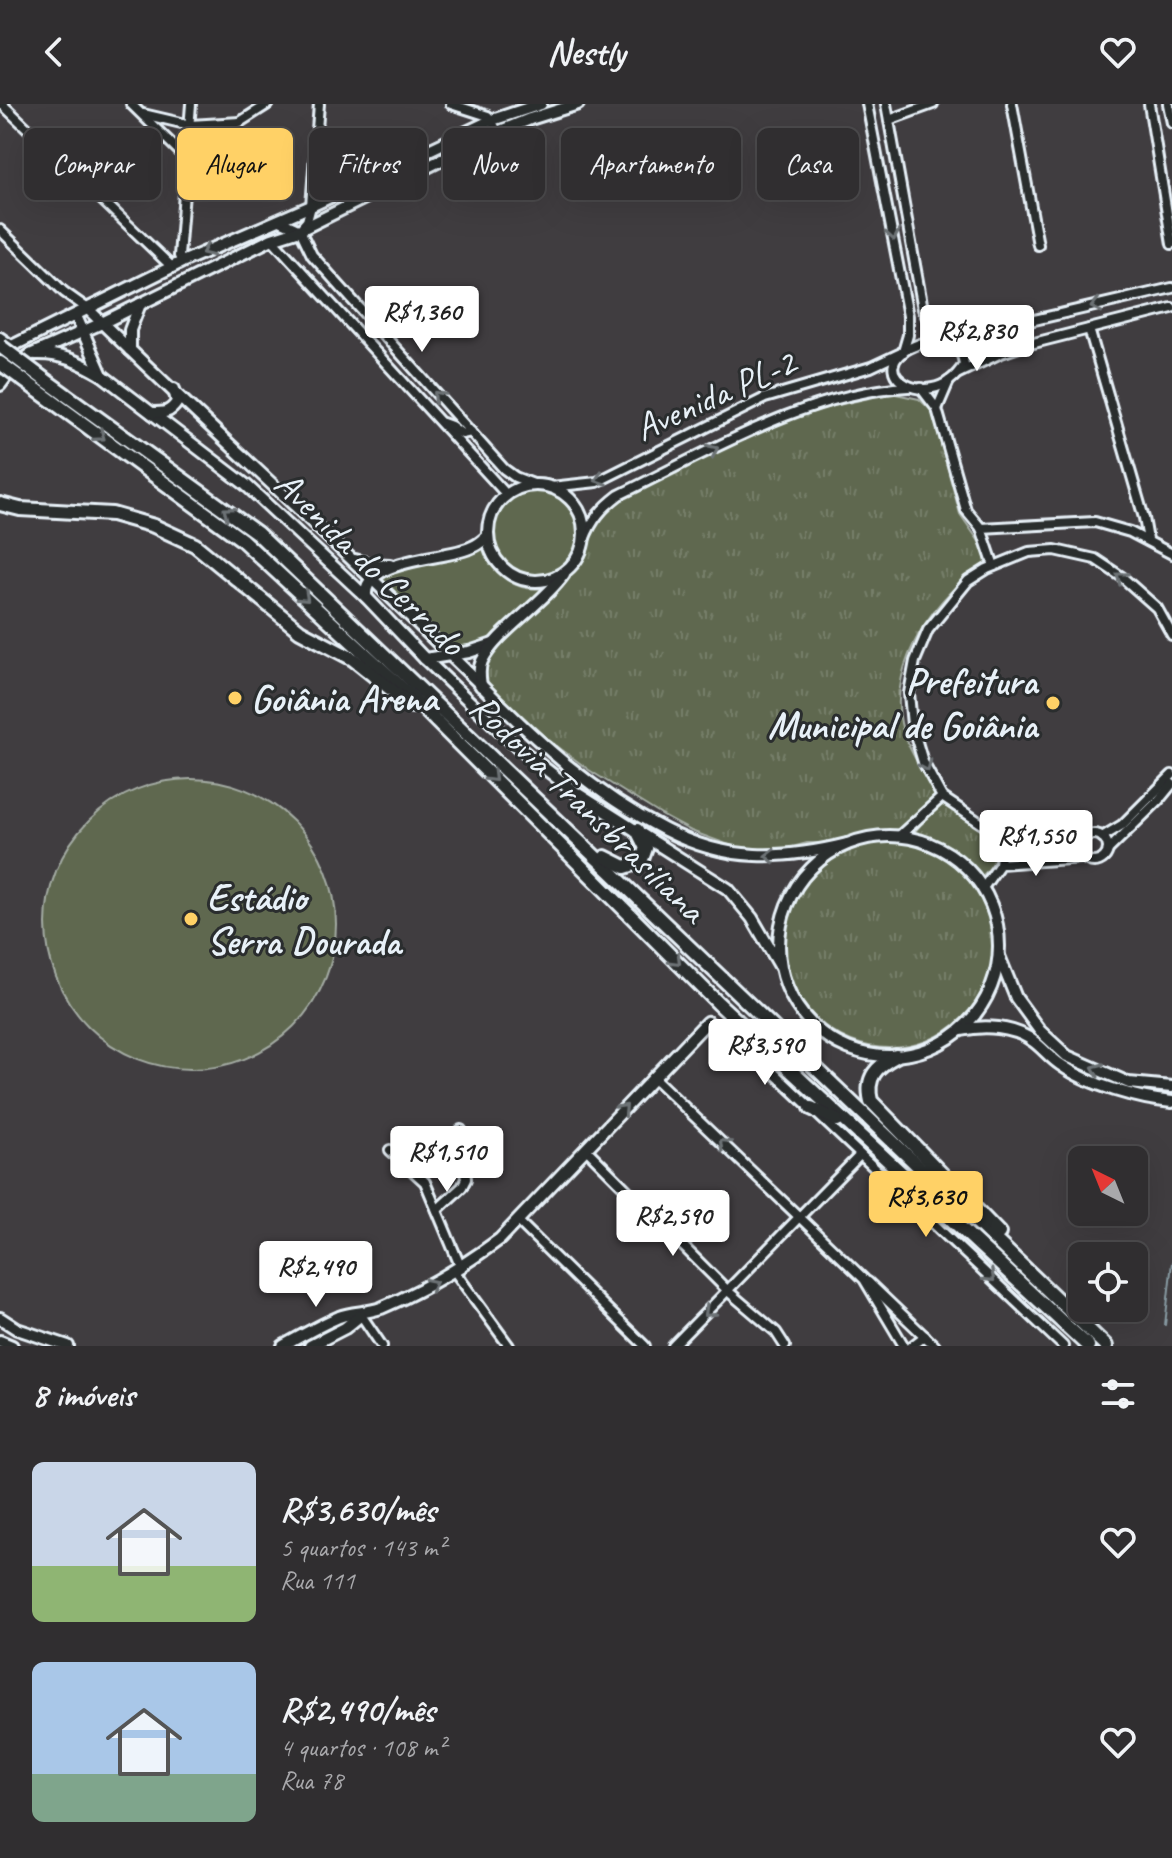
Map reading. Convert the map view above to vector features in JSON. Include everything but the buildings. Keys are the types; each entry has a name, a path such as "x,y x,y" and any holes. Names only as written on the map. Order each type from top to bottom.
{"highway":[{"name":"Rodovia Transbrasiliana","path":"4,348 257,533 1106,1346"},
{"name":"Rodovia Transbrasiliana","path":"0,363 241,539 437,722 735,1019 1088,1346"},
{"path":"0,504 20,509 112,514 154,526 195,545 306,635 353,659 437,722"},
{"path":"582,843 619,866 632,866 641,862 645,853 645,843 637,830"},
{"path":"735,1019 741,1042"},
{"path":"896,1056 873,1072 868,1090 871,1101 976,1207 1024,1267"},
{"path":"811,1108 832,1116 868,1142"}],"main road":[{"path":"4,348 492,120 541,104"},
{"path":"508,128 578,104"},
{"path":"0,385 14,366 30,355 272,239 300,230 443,159"},
{"path":"130,350 130,330 140,304"},
{"name":"Avenida do Cerrado","path":"88,309 554,757 665,830 697,843 759,856 804,855 847,844"},
{"name":"Avenida do Cerrado","path":"76,316 102,375 246,485 366,597 425,659 515,745 575,792 728,889 752,918 780,966"},
{"path":"30,355 50,354 81,363 102,375"},
{"path":"150,413 165,413 173,408 177,402 174,389"},
{"path":"481,686 479,671 482,660 495,643 554,588 578,556 584,540 583,523 577,507 566,495 551,487 536,485 507,495 496,507 490,521 488,536 497,561 517,577 543,580 567,570"},
{"path":"350,558 370,564 396,565 472,548 488,536"},
{"path":"366,597 366,586 371,578 396,565"},
{"path":"425,659 495,643"},
{"path":"959,1031 979,1009 992,984 999,956 998,928 983,888 957,859 934,845 898,837 877,836 847,844 816,864 792,893 780,929 780,966 790,996 809,1022 834,1042 864,1054 896,1056 924,1050 959,1031 981,1026 1017,1032 1031,1039 1062,1066 1123,1093 1172,1102"},
{"path":"999,956 1016,998 1040,1031 1067,1056 1129,1083 1172,1087"},
{"path":"310,1346 345,1328 361,1315 458,1270 500,1239 707,1022 741,1042"},
{"path":"283,1346 343,1315 361,1315"},
{"path":"0,1318 17,1329 68,1346"},
{"path":"0,1341 12,1346"}],"street":[{"path":"2,104 177,265"},
{"path":"131,104 177,149"},
{"path":"190,128 191,104"},
{"path":"231,128 268,104"},
{"path":"300,230 307,221 311,206 319,104"},
{"path":"451,104 482,113 492,120 496,128"},
{"path":"867,104 908,316 903,352"},
{"path":"886,104 923,309 928,320 963,354 964,364 959,373"},
{"path":"889,120 933,104"},
{"path":"1012,104 1038,245"},
{"path":"1149,104 1172,244"},
{"path":"1168,104 1172,123"},
{"path":"142,114 190,125 241,122"},
{"path":"177,265 182,200"},
{"path":"278,220 300,230 305,246 341,289 504,469 536,485"},
{"path":"0,230 64,292 88,309"},
{"path":"272,239 507,495"},
{"path":"320,290 329,284 341,289"},
{"path":"1172,288 948,340 923,342 903,352 894,362 893,370 900,383 908,387 935,387 1001,353 1172,308"},
{"path":"64,292 76,316"},
{"path":"1089,329 1148,540"},
{"path":"0,337 4,348"},
{"name":"Avenida PL-2","path":"551,487 597,482 765,398 871,367 903,352"},
{"path":"937,409 949,381"},
{"name":"Avenida PL-2","path":"584,540 589,525 600,509 619,495 775,420 859,393 908,387"},
{"path":"921,388 937,409 966,510 981,528 994,566"},
{"path":"442,423 462,434 471,432"},
{"path":"981,528 1095,522 1130,532 1172,554"},
{"path":"1108,850 1102,837 1093,834 1081,842 1003,838 942,797 923,762 912,725 909,693 915,661 928,630 968,581 1029,552 1055,550 1095,559 1122,577 1157,608 1172,635"},
{"path":"1102,837 1122,825 1172,775"},
{"path":"1081,842 1079,850 1083,858 1100,862 1172,784"},
{"path":"898,837 942,797"},
{"path":"983,888 1000,864 1003,838"},
{"path":"1000,864 1083,858"},
{"path":"741,1042 1063,1346"},
{"path":"653,1077 935,1346"},
{"path":"437,1210 462,1187 466,1179 461,1130"},
{"path":"586,1149 729,1292 776,1332 785,1346"},
{"path":"390,1150 425,1182 458,1270 509,1346"},
{"path":"673,1346 860,1155"},
{"path":"518,1221 645,1346"},
{"path":"864,1279 904,1346"},
{"path":"361,1315 382,1346"},
{"path":"912,1346 925,1336"}],"green space":[{"path":"891,393 919,399 932,411 960,514 984,551 986,564 967,577 934,611 909,654 899,700 901,723 911,751 935,795 932,803 897,831 874,832 830,843 807,843 759,856 691,831 589,770 537,731 486,681 482,670 496,647 572,573 594,526 614,501 781,422 812,411"},
{"path":"535,488 552,492 566,501 575,515 579,532 575,549 566,563 552,572 535,576 518,572 504,563 495,549 491,532 495,515 504,501 518,492"},
{"path":"483,548 492,566 506,580 525,588 545,588 514,620 480,644 451,651 381,584 385,573 390,570"},
{"name":"Estádio Serra Dourada","path":"205,779 233,785 260,796 294,821 312,843 325,868 334,896 334,952 325,980 312,1005 294,1027 272,1045 247,1058 219,1067 177,1069 149,1063 122,1052 88,1027 70,1005 57,980 48,952 46,910 52,882 63,855 88,821 110,803 135,790 163,781"},
{"path":"943,805 980,826 995,843 996,854 980,878 950,851 913,834 935,807"},
{"path":"889,840 929,848 962,871 985,904 993,944 985,984 962,1017 929,1040 889,1048 849,1040 816,1017 793,984 785,944 793,904 816,871 849,848"}],"waterway":[{"path":"1165,1325 1172,1262"}],"place":[{"name":"Goiânia Arena","path":"235,698"},
{"name":"Prefeitura Municipal de Goiânia","path":"1053,703"},
{"name":"Estádio Serra Dourada","path":"191,919"}]}
